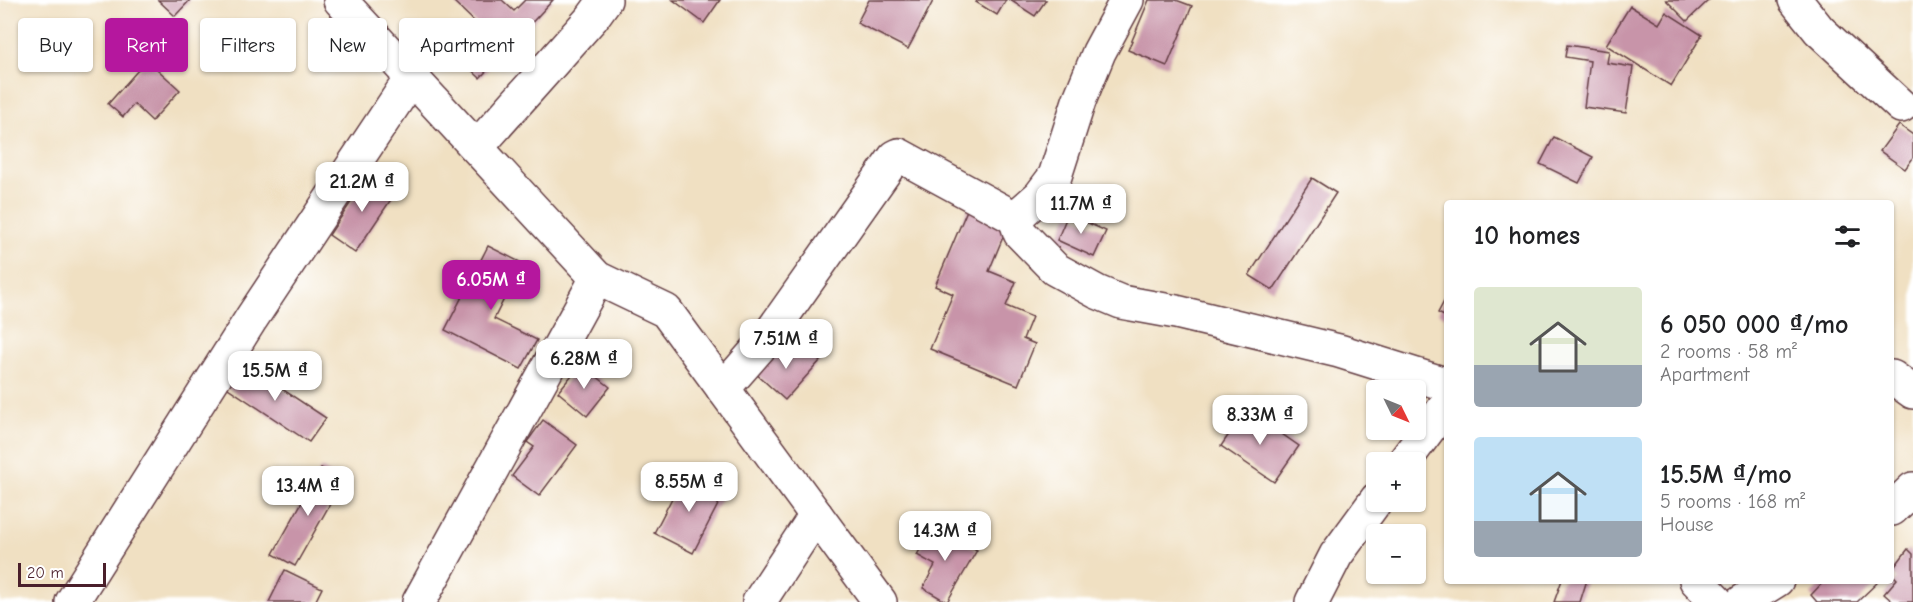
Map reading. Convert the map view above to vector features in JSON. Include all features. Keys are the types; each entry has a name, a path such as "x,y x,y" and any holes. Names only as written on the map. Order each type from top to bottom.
{"street":[{"path":"340,0 597,278 666,310 880,602"},
{"path":"477,147 592,18 605,0"},
{"path":"1015,218 1040,196 1054,176 1079,100 1099,52 1127,0"},
{"path":"1795,0 1820,30 1901,106"},
{"path":"72,602 251,319 412,77"},
{"path":"723,389 765,341 895,157 899,155 1015,218 1020,233 1055,269 1097,292 1121,302 1176,312 1339,351 1444,384"},
{"path":"419,602 597,278"},
{"path":"1894,378 1913,392"},
{"path":"1411,452 1444,408"},
{"path":"1894,507 1913,489"},
{"path":"1312,602 1336,555 1367,512"},
{"path":"759,602 816,515"},
{"path":"1700,584 1717,602"},
{"path":"1742,602 1771,584"}],"building":[{"path":"158,0 190,0 175,16"},
{"path":"452,0 502,0 514,11 525,0 553,0 535,19 471,18"},
{"path":"673,0 720,0 704,23"},
{"path":"869,0 933,1 908,49 857,23"},
{"path":"978,0 1006,0 997,15 976,2"},
{"path":"1010,0 1046,0 1035,16"},
{"path":"1149,0 1176,0 1192,6 1167,66 1128,50"},
{"path":"1666,0 1709,0 1687,21"},
{"path":"1630,6 1659,24 1666,12 1702,35 1671,86 1606,45"},
{"path":"1567,45 1609,51 1607,63 1633,67 1626,113 1584,107 1590,61 1565,57"},
{"path":"136,72 160,72 180,90 152,121 134,104 123,117 108,104"},
{"path":"474,72 486,72 480,78"},
{"path":"1899,125 1913,135 1913,158 1905,169 1880,151"},
{"path":"1554,137 1593,157 1579,183 1540,164"},
{"path":"370,174 396,192 355,253 329,235"},
{"path":"1312,178 1336,193 1273,290 1249,275"},
{"path":"970,203 1010,220 989,271 1016,282 1006,306 1032,317 1023,339 1035,344 1018,385 930,349 953,294 935,286"},
{"path":"1068,214 1106,231 1094,257 1057,240"},
{"path":"488,246 522,263 494,319 537,340 521,369 445,330"},
{"path":"1444,302 1444,316 1438,313"},
{"path":"803,345 820,361 785,400 753,371 776,346 790,359"},
{"path":"241,362 326,418 309,442 225,386"},
{"path":"581,364 610,387 587,416 558,392"},
{"path":"1246,409 1299,446 1274,482 1221,446"},
{"path":"543,420 577,445 539,496 512,476 534,447 527,442"},
{"path":"321,468 343,481 295,566 273,554"},
{"path":"685,473 724,493 693,553 654,533"},
{"path":"934,525 977,550 947,602 923,588 935,565 917,555"},
{"path":"1908,549 1913,554 1913,602 1893,602 1884,594 1897,579 1894,576 1894,567"},
{"path":"285,570 322,588 315,602 269,602"},
{"path":"1561,584 1586,584 1580,602 1554,602"},
{"path":"1821,584 1876,584 1857,602 1817,602 1811,595"}]}
